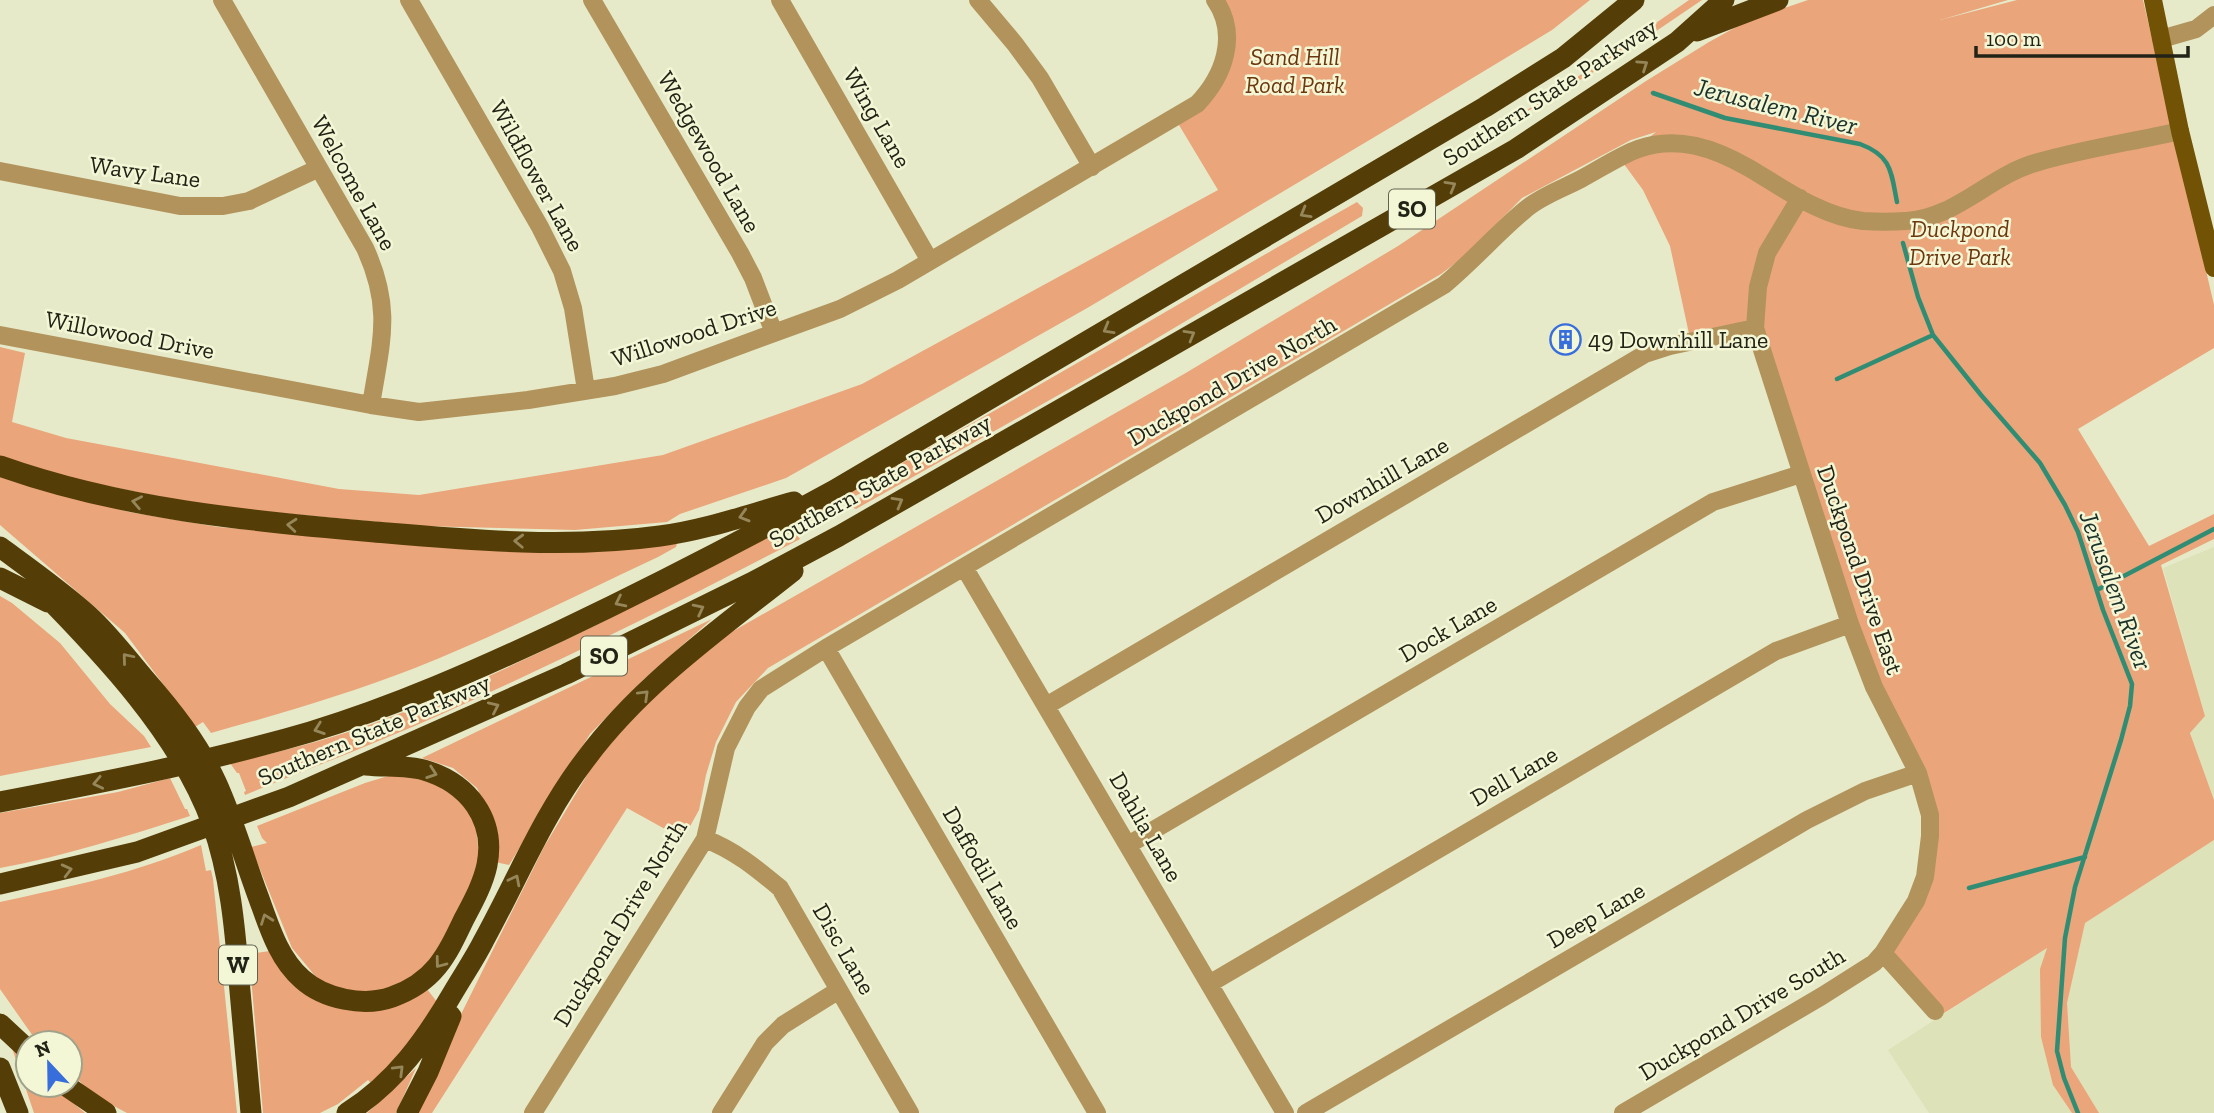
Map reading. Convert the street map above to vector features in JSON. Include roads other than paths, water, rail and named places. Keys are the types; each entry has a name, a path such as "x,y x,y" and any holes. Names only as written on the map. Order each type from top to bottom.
{"highway":[{"path":"1563,58 1618,0"},
{"name":"Southern State Parkway","path":"0,802 161,770 310,732 461,676 597,613 833,491 1485,107 1563,58 1634,0"},
{"name":"Southern State Parkway","path":"0,884 137,852 289,797 555,679 647,635 839,536 1516,149 1685,36 1724,0"},
{"path":"1685,36 1778,0"},
{"path":"0,466 75,489 195,514 269,523 549,543 662,536 705,527 833,491"},
{"path":"347,1113 379,1090 408,1061 429,1032 484,941 559,798 584,760 611,728 673,667 839,536"},
{"path":"0,548 97,651 198,748 230,812 235,864 284,959 303,980 327,994 352,1001 381,1001 408,991 430,976 447,954 487,867 489,839 482,815 467,793 447,779 422,769 364,765"},
{"path":"0,548 90,616 162,714"},
{"path":"0,578 56,606"},
{"name":"W","path":"235,864 231,898 251,1113"},
{"path":"407,1113 428,1072 484,941"},
{"path":"0,1024 14,1037"},
{"path":"0,1068 18,1113"},
{"path":"84,1098 106,1113"}],"main road":[{"path":"2153,0 2180,131 2214,268"}],"street":[{"name":"Welcome Lane","path":"222,0 365,248 379,284 383,330 371,405"},
{"name":"Wildflower Lane","path":"409,0 540,227 562,271 573,308 586,390"},
{"name":"Wedgewood Lane","path":"593,0 740,253 775,333"},
{"name":"Wing Lane","path":"780,0 930,261"},
{"path":"978,0 1040,78 1092,167"},
{"name":"Willowood Drive","path":"0,335 419,412 528,400 615,386 663,374 840,309 898,280 1197,104 1210,90 1223,67 1227,47 1225,21 1215,0"},
{"path":"2161,38 2196,29 2214,15"},
{"name":"Duckpond Drive North","path":"533,1113 705,839 726,748 747,708 761,689 964,566 1444,285 1471,263 1528,206 1637,149 1659,144 1700,145 1725,154 1800,198 1835,215 1862,221 1909,221 1930,217 1954,206 1988,185 2033,163 2180,131"},
{"name":"Wavy Lane","path":"0,171 180,206 223,206 249,201 319,169"},
{"name":"Duckpond Drive East","path":"1800,198 1767,253 1758,287 1755,328 1850,624 1874,687 1918,774 1930,815 1925,877 1916,901 1883,953"},
{"name":"Downhill Lane","path":"1046,706 1645,354 1755,328"},
{"name":"Dock Lane","path":"1128,845 1713,502 1801,474"},
{"name":"Dahlia Lane","path":"964,566 1285,1113"},
{"name":"Dell Lane","path":"1209,984 1776,651 1850,624"},
{"name":"Daffodil Lane","path":"826,648 1097,1113"},
{"name":"Deep Lane","path":"1306,1113 1807,820 1865,791 1918,774"},
{"name":"Disc Lane","path":"705,839 726,847 780,888 910,1113"},
{"path":"1883,953 1935,1011"},
{"name":"Duckpond Drive South","path":"1623,1113 1822,996 1874,963 1883,953"},
{"path":"721,1113 765,1042 783,1025 839,989"}],"waterway":[{"name":"Jerusalem River","path":"1653,93 1725,118 1860,144 1878,154 1888,166 1897,202"},
{"name":"Jerusalem River","path":"1903,243 1918,297 1933,335 2040,463 2065,505 2078,532 2103,610 2132,684 2130,706 2075,887 2065,938 2057,1051 2078,1113"},
{"path":"1837,379 1933,335"},
{"path":"2097,590 2214,529"},
{"path":"1969,888 2085,857"}],"place":[{"name":"49 Downhill Lane","path":"1565,340"}],"park label":[{"name":"Sand Hill Road Park","path":"1295,71"},
{"name":"Duckpond Drive Park","path":"1960,243"}]}
